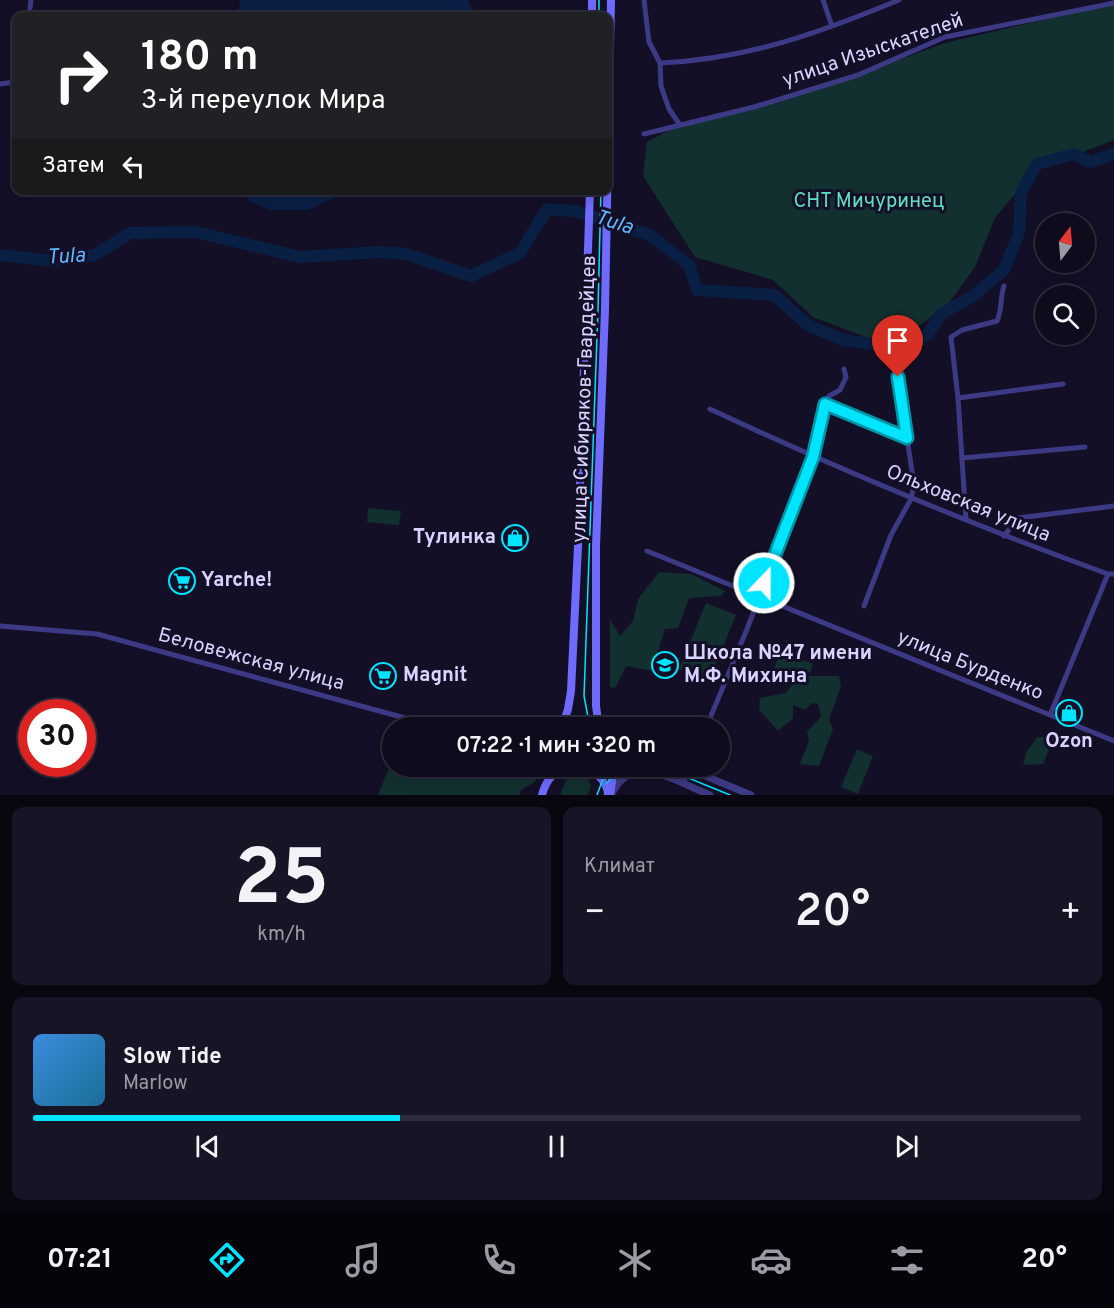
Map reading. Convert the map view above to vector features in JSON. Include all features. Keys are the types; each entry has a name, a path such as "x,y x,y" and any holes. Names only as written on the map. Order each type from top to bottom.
{"main road":[{"name":"улица Сибиряков-Гвардейцев","path":"566,717 571,691 578,546 590,195"},
{"name":"улица Сибиряков-Гвардейцев","path":"598,717 596,546 608,195"},
{"path":"542,795 547,777"},
{"path":"545,784 550,777"},
{"path":"599,777 606,784 610,795"},
{"path":"610,795 614,777"}],"street":[{"path":"644,0 650,42 660,63 661,86 669,109 680,125"},
{"path":"823,0 832,26"},
{"path":"660,63 691,62 747,53 832,26 899,0"},
{"name":"улица Изыскателей","path":"644,134 754,107 858,75 945,38 1114,3"},
{"path":"966,520 958,398 951,337 962,330 997,321 1004,286"},
{"path":"710,717 813,457 825,404 829,396 840,390 846,377 844,369"},
{"path":"864,606 891,535 911,499 914,485 898,377"},
{"path":"958,398 1063,384"},
{"path":"825,404 907,438"},
{"name":"Ольховская улица","path":"710,409 911,499 1004,536 1111,574"},
{"path":"962,458 1084,447"},
{"path":"1004,536 1018,518 1114,506"},
{"name":"улица Бурденко","path":"647,551 1114,741"},
{"path":"1050,715 1111,574"},
{"name":"Беловежская улица","path":"0,626 98,634 401,717"},
{"path":"610,795 618,783 629,774 641,772 654,772 710,795"},
{"path":"683,784 686,777"},
{"path":"710,777 751,795"}],"green space":[{"name":"СНТ Мичуринец","path":"1114,3 1114,140 1034,171 995,218 975,267 949,303 914,330 871,339 813,317 773,280 695,257 643,176 647,142 681,124 754,107 858,75 945,43"},
{"path":"368,508 401,511 399,525 367,522"},
{"path":"659,572 691,574 725,591 721,596 689,598 678,628 665,629 654,663 657,669 654,671 626,666 615,688 610,687 610,619 620,636 633,621 638,599"},
{"path":"706,603 736,615 709,681 679,669"},
{"path":"781,652 813,664 810,672 789,676 773,671"},
{"path":"798,676 839,676 841,686 829,720 833,729 819,766 800,764 809,741 807,731 821,717 818,704 812,703 805,710 793,705 793,718 778,731 759,710 760,698 786,693"},
{"path":"1037,737 1054,737 1043,764 1023,765 1026,753"},
{"path":"857,749 873,756 858,794 841,787"},
{"path":"385,777 537,777 535,782 521,790 520,795 378,795"},
{"path":"567,777 588,779 591,786 588,795 560,795"}],"water":[{"path":"241,0 469,0 470,6 476,12 235,12"},
{"path":"245,195 341,195 308,210 270,210 249,201"}],"waterway":[{"name":"Tula","path":"0,255 51,261 95,255 130,233 196,232 300,257 380,252 406,254 471,276 520,253 547,209 575,211 650,235 689,265 697,290 774,295 808,325 843,340 905,349 928,334 941,314 973,296 1004,270 1019,233 1021,192 1037,164 1074,154 1090,162 1114,154"}],"tram line":[{"path":"599,0 599,12"},
{"path":"588,717 584,696 601,195"},
{"path":"597,795 604,777"},
{"path":"606,784 612,777"},
{"path":"686,777 730,795"}],"place":[{"name":"Тулинка","path":"515,538"},
{"name":"Yarche!","path":"182,581"},
{"name":"Школа №47 имени М.Ф. Михина","path":"665,665"},
{"name":"Magnit","path":"383,676"},
{"name":"Ozon","path":"1069,713"}],"route":[{"path":"764,583 813,457 825,404 907,438 898,377"}]}
